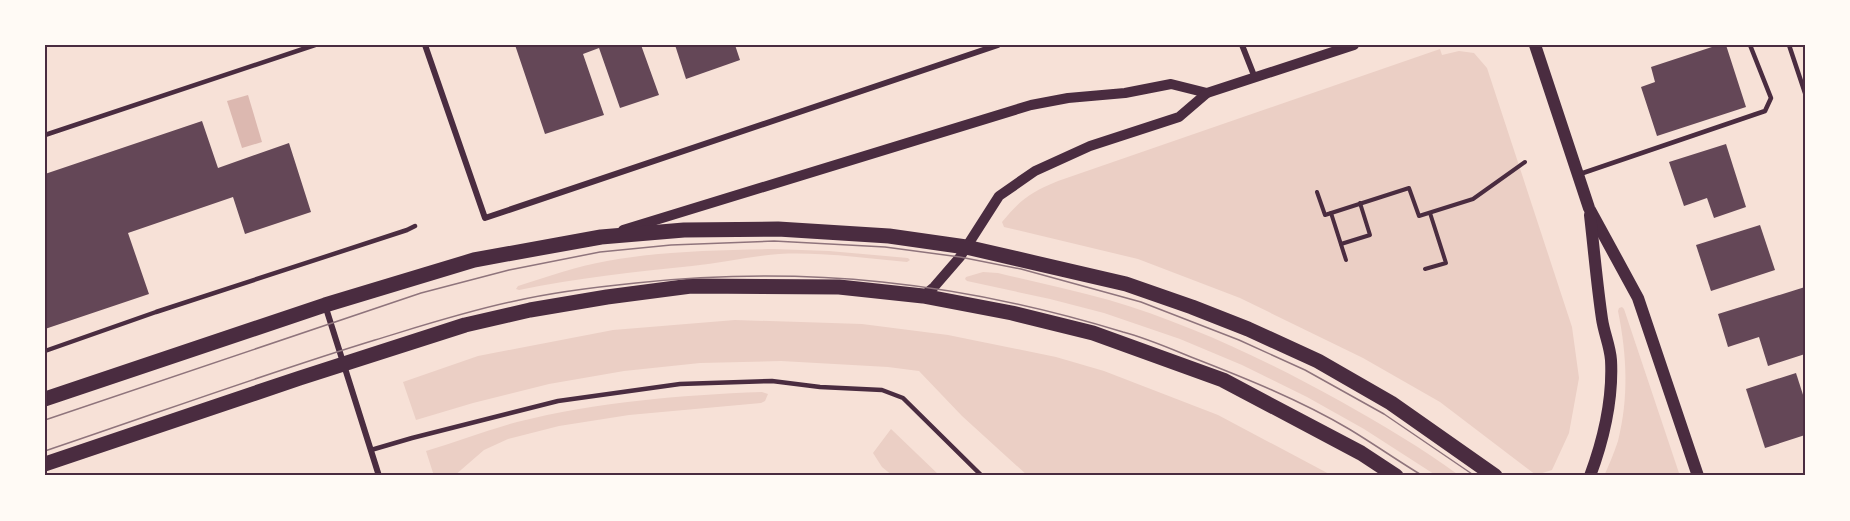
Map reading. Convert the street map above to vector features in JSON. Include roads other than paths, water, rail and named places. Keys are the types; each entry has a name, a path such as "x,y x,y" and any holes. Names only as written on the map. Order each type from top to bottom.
{"main road":[{"path":"1535,45 1589,208 1638,298 1698,476"},
{"path":"1589,208 1603,322 1611,358 1611,386 1607,413 1590,476"},
{"path":"45,399 325,305 474,260 601,237 684,230 778,229 889,236 966,247 1126,284 1248,329 1318,361 1390,403 1496,476"},
{"path":"45,464 465,325 530,310 691,286 839,287 923,296 1012,313 1093,333 1223,380 1361,453 1396,476"}],"street":[{"path":"425,45 484,218 999,45"},
{"path":"1242,45 1255,78"},
{"path":"923,296 960,257 999,196 1035,171 1090,146 1179,117 1207,93 1354,45"},
{"path":"601,237 1031,105 1068,98 1125,93 1171,84 1207,93"},
{"path":"325,305 380,476"}],"lane":[{"path":"45,135 315,45"},
{"path":"1578,175 1766,111 1771,98 1750,45"},
{"path":"1789,45 1805,93"},
{"path":"45,351 415,226"},
{"path":"371,450 558,400 680,384 772,381 820,387 882,390 903,398 982,476"}],"tram line":[{"path":"45,420 421,293 509,270 600,252 671,245 774,241 885,247 960,257 1021,269 1141,302 1239,340 1305,370 1384,414 1475,476"},
{"path":"45,451 333,353 497,305 560,292 699,278 822,277 882,282 1002,301 1132,334 1252,381 1311,408 1423,476"}]}
